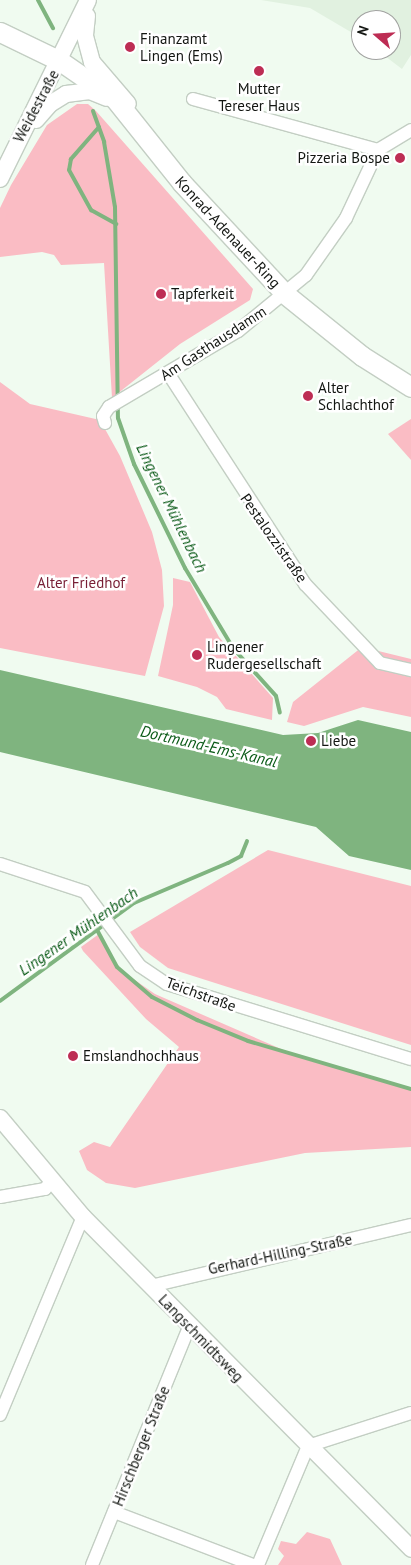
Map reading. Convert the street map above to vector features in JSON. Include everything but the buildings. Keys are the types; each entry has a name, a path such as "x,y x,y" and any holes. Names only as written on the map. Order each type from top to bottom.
{"main road":[{"name":"Konrad-Adenauer-Ring","path":"0,32 60,60 130,114 182,183 285,294 362,356 411,387"}],"street":[{"name":"Weidestraße","path":"0,179 90,0"},
{"path":"90,0 85,23 88,52 143,130"},
{"path":"7,163 59,96 90,91 130,114"},
{"path":"193,99 378,150 411,130"},
{"name":"Am Gasthausdamm","path":"105,423 103,416 109,407 238,331 306,275 335,236 378,150"},
{"name":"Pestalozzistraße","path":"168,373 305,584 380,663 411,670"},
{"name":"Teichstraße","path":"0,864 69,883 97,903 140,966 167,984 411,1059"},
{"name":"Langschmidtsweg","path":"0,1118 83,1216 189,1326 411,1549"},
{"path":"0,1197 45,1189 52,1180"},
{"path":"0,1415 83,1216"},
{"name":"Gerhard-Hilling-Straße","path":"151,1286 411,1225"},
{"name":"Hirschberger Straße","path":"92,1565 189,1326"},
{"path":"258,1565 308,1446 411,1413"},
{"path":"114,1512 253,1565"}],"shaded area":[{"path":"261,0 411,0 411,55 402,69 390,60 401,60 401,10 351,10 351,32 310,8"}],"green space":[{"path":"77,104 88,104 96,111 253,289 250,300 180,344 112,398 104,263 61,265 54,255 42,252 0,257 0,208 11,185 47,125"},
{"name":"Alter Friedhof","path":"0,382 30,404 100,420 120,456 152,532 162,570 164,606 145,676 0,648"},
{"path":"411,419 411,460 388,434"},
{"name":"Lingener Rudergesellschaft","path":"173,578 190,582 219,637 273,698 272,720 226,709 217,697 197,687 158,676 173,605"},
{"path":"362,647 411,659 411,717 363,707 304,726 287,722 293,702"},
{"path":"268,850 411,886 411,1045 168,968 140,947 130,932"},
{"path":"99,934 116,967 155,994 304,1059 411,1089 411,1147 305,1153 135,1188 106,1183 87,1170 79,1151 94,1142 110,1147 179,1047 146,1019 83,951 81,947"},
{"path":"307,1532 330,1539 342,1565 278,1565 284,1556 278,1549 281,1541 296,1544"}],"water":[{"name":"Dortmund-Ems-Kanal","path":"0,670 283,735 318,733 358,720 411,732 411,870 349,856 316,827 0,752"}],"waterway":[{"name":"Lingener Mühlenbach","path":"38,0 53,28"},
{"name":"Lingener Mühlenbach","path":"93,111 104,142 115,207 118,418 134,464 185,568 233,648 276,696 280,713"},
{"path":"99,127 71,159 69,170 91,210 116,224"},
{"name":"Lingener Mühlenbach","path":"0,1001 134,903 241,856 247,841"},
{"path":"96,928 117,967 152,997 197,1020 248,1041 411,1089"}],"place":[{"name":"Finanzamt Lingen (Ems)","path":"130,47"},
{"name":"Mutter Tereser Haus","path":"259,71"},
{"name":"Pizzeria Bospe","path":"400,158"},
{"name":"Tapferkeit","path":"161,294"},
{"name":"Alter Schlachthof","path":"308,396"},
{"name":"Lingener Rudergesellschaft","path":"197,655"},
{"name":"Liebe","path":"311,741"},
{"name":"Emslandhochhaus","path":"73,1056"}]}
